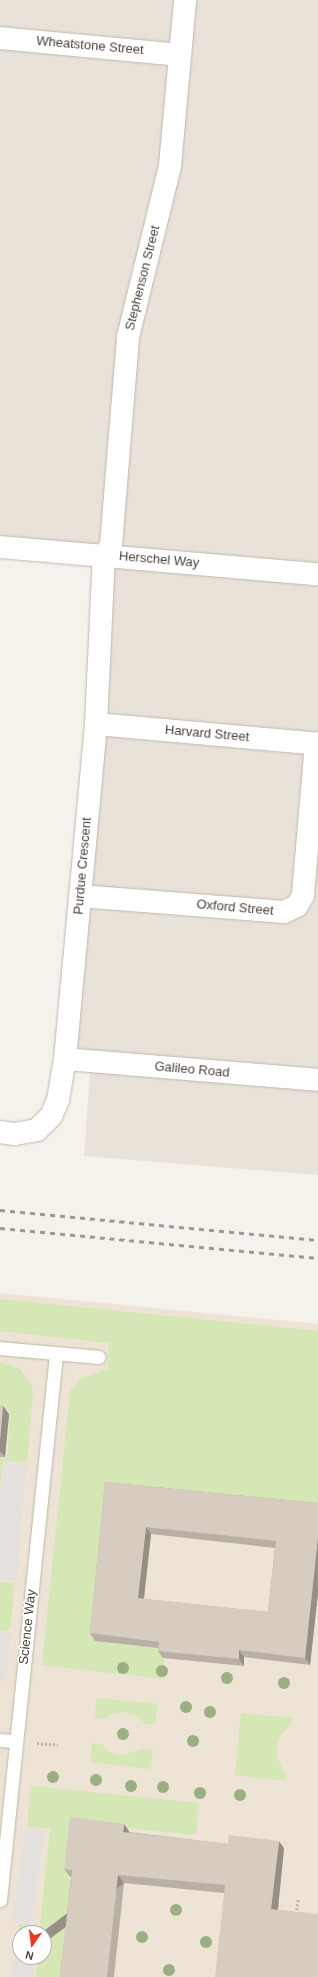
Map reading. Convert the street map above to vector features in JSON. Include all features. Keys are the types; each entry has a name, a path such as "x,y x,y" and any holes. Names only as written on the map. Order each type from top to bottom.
{"street":[{"name":"Stephenson Street","path":"104,556 111,545 128,337 170,166 185,0"},
{"name":"Wheatstone Street","path":"0,38 180,55"},
{"name":"Herschel Way","path":"0,547 318,574"},
{"name":"Purdue Crescent","path":"0,1132 15,1134 37,1130 51,1116 58,1100 65,1059 96,724 104,556"},
{"name":"Harvard Street","path":"96,724 317,744"},
{"name":"Oxford Street","path":"80,896 284,912 297,906 303,895 317,744"},
{"name":"Galileo Road","path":"65,1059 318,1080"}],"lane":[{"path":"0,1348 99,1357"},
{"name":"Science Way","path":"0,1900 56,1354"},
{"path":"0,1740 16,1741"}],"path":[{"path":"296,1922 298,1899"}],"shaded area":[{"path":"0,0 318,0 318,1175 84,1156 91,1060 68,1058 108,553 0,544"},
{"path":"0,1293 318,1324 318,1977 0,1977"},
{"path":"4,1463 26,1465 16,1581 0,1580 0,1506"},
{"path":"0,1633 10,1634 6,1681 0,1680"},
{"path":"26,1828 46,1831 31,1925 11,1922"},
{"path":"14,1965 34,1965 33,1977 12,1977"}],"green space":[{"path":"0,1299 318,1331 318,1510 110,1490 95,1641 164,1649 164,1679 42,1665 70,1391 81,1378 108,1369 109,1343 0,1331"},
{"path":"0,1362 20,1369 31,1384 33,1394 27,1462 3,1461 0,1493 0,1458 7,1458 10,1411 0,1410"},
{"path":"0,1582 14,1583 11,1625 6,1631 0,1631"},
{"path":"97,1698 158,1704 155,1724 145,1724 136,1715 124,1712 113,1714 103,1719 94,1718"},
{"path":"241,1713 292,1718 292,1723 280,1736 277,1746 277,1758 286,1775 285,1781 235,1775"},
{"path":"92,1743 103,1745 109,1752 121,1756 142,1749 153,1750 151,1769 90,1762"},
{"path":"31,1786 199,1803 196,1835 73,1823 68,1879 74,1880 64,1977 36,1977 37,1965 52,1965 52,1925 40,1925 50,1829 27,1826"}],"building":[{"path":"0,1405 3,1406 0,1440"},
{"path":"105,1482 318,1503 318,1537 305,1658 239,1650 239,1659 158,1651 159,1642 90,1633","holes":["146,1527 276,1541 268,1612 138,1598"]},
{"path":"70,1817 124,1824 123,1832 228,1844 229,1835 279,1841 271,1909 318,1914 318,1977 215,1977 225,1885 118,1875 107,1977 60,1977 72,1870 64,1869"}],"railway":[{"path":"0,1210 318,1240"},
{"path":"0,1228 318,1258"}]}
